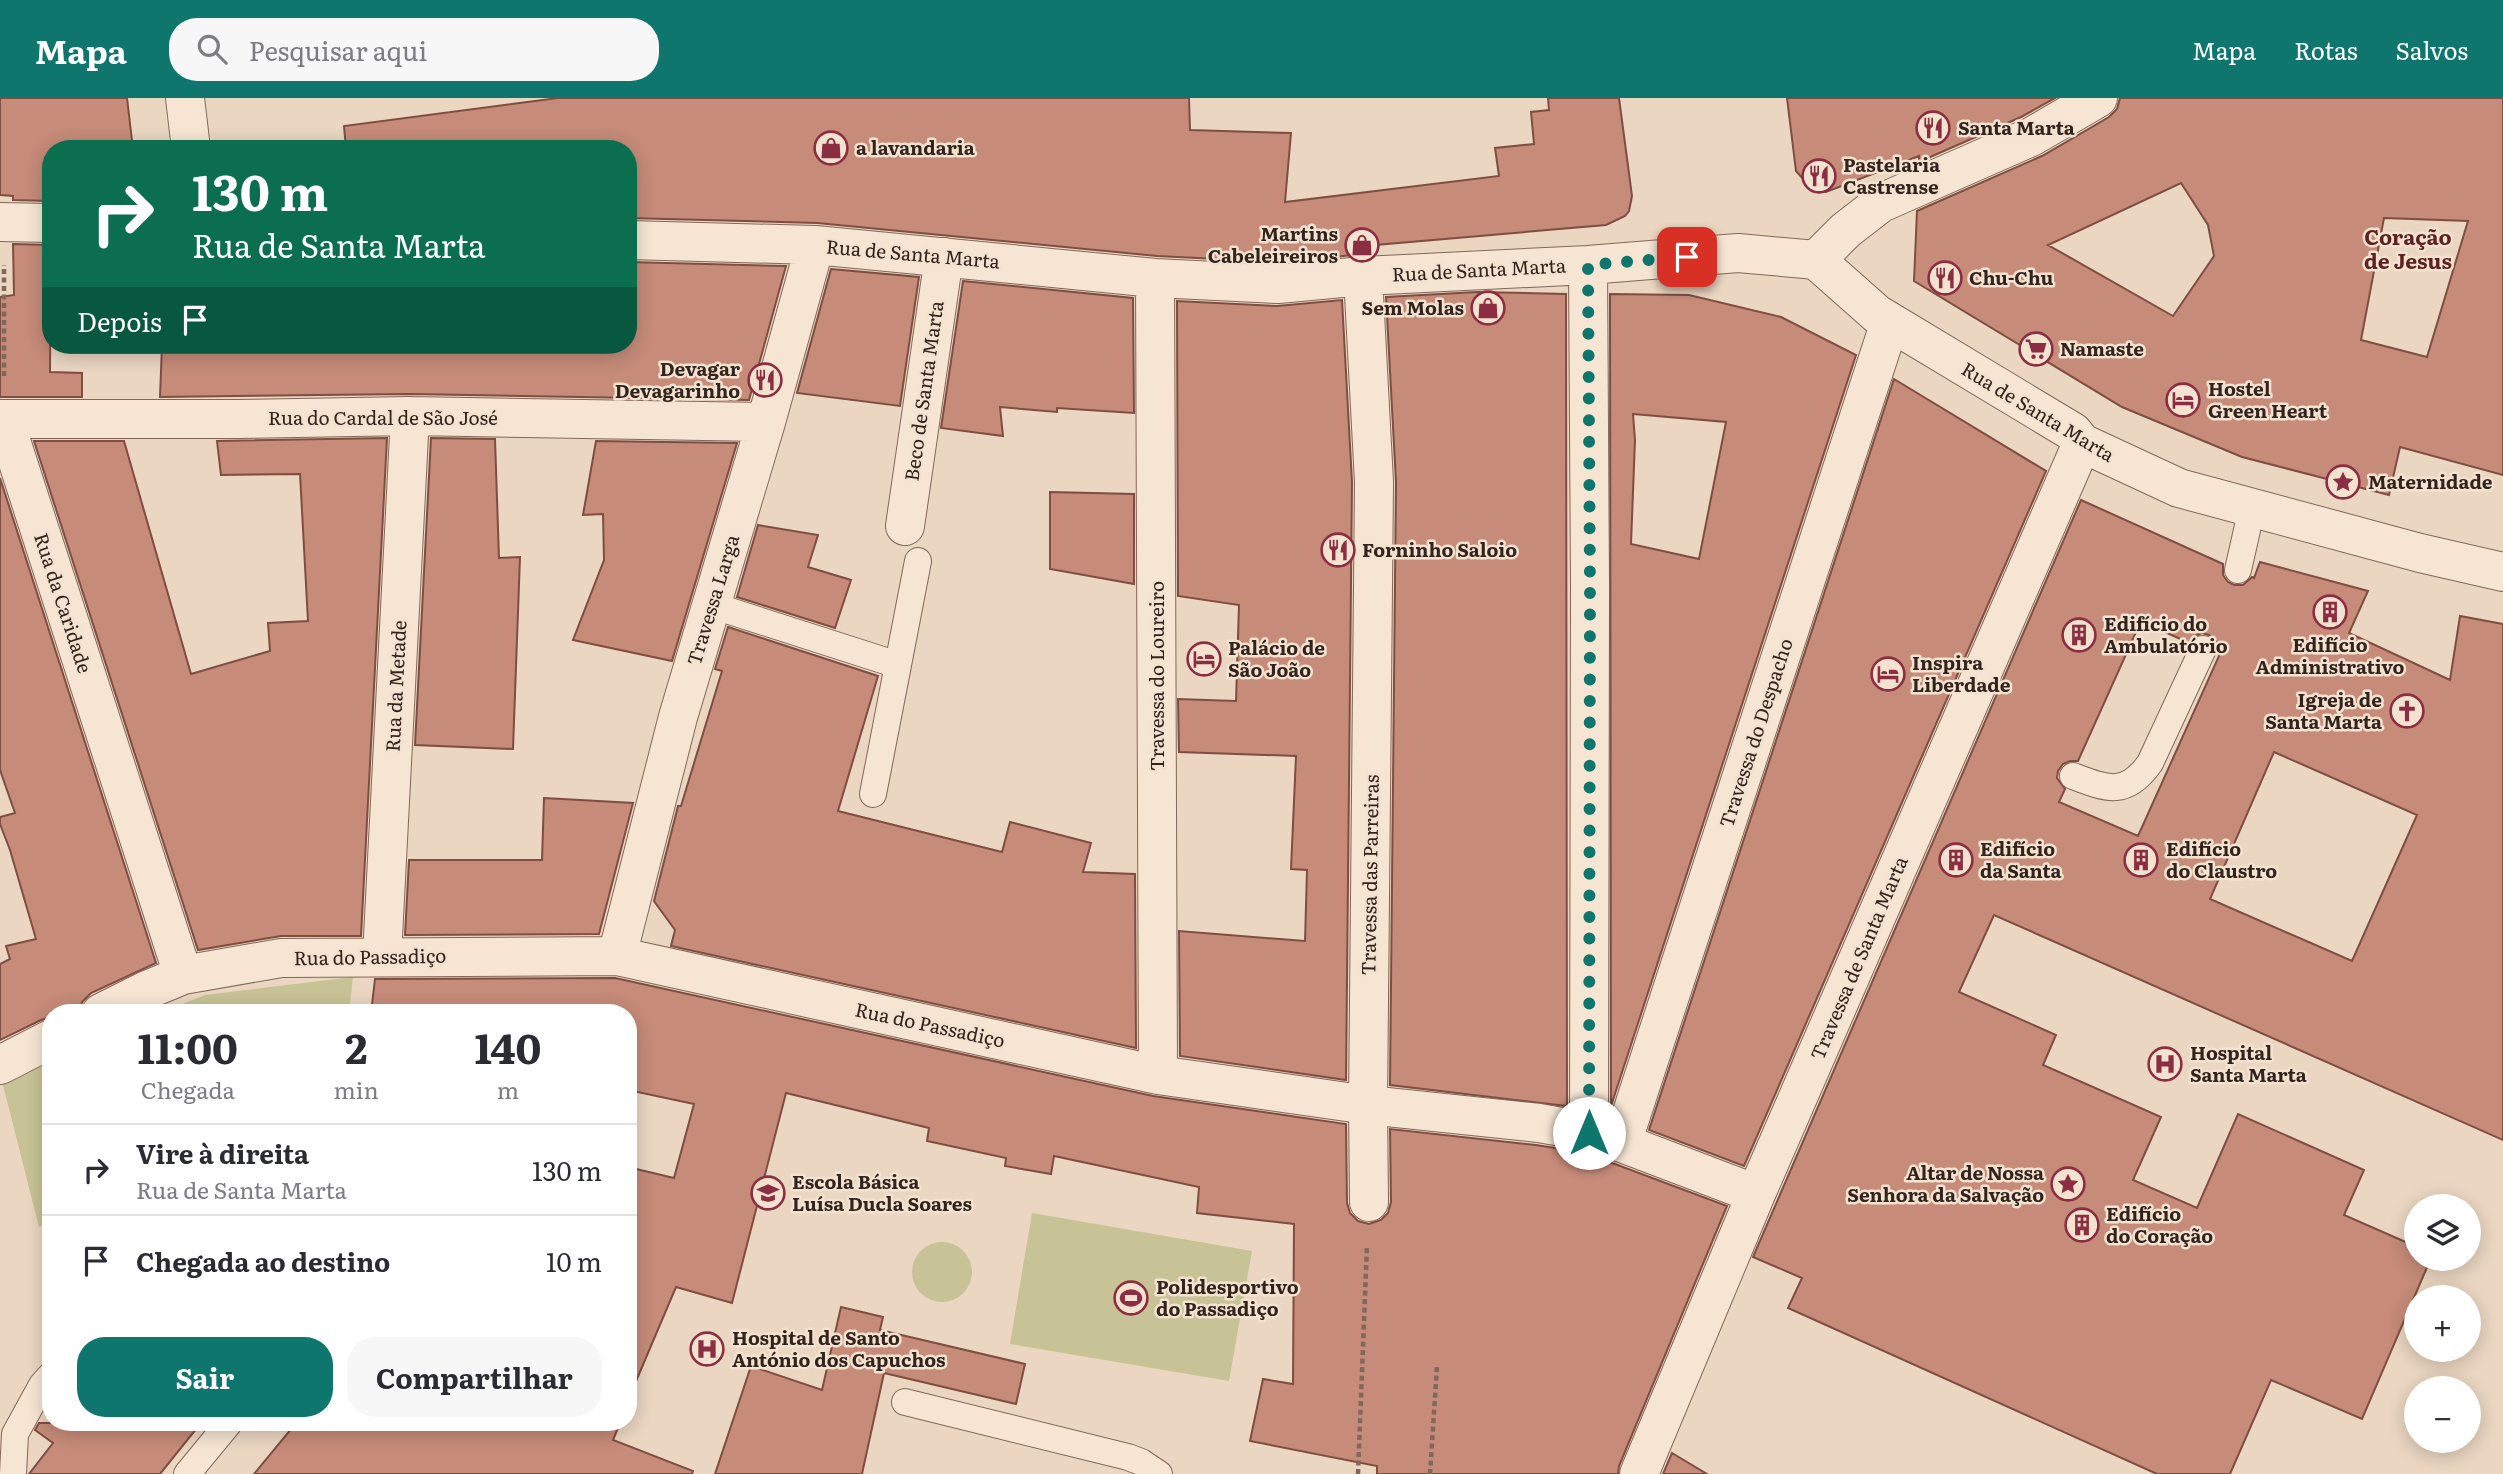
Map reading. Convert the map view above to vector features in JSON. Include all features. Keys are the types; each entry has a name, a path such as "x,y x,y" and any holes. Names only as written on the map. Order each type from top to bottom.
{"street":[{"path":"185,98 190,140"},
{"path":"1816,260 1846,230 1881,203 2031,137 2098,98"},
{"path":"2,222 42,223"},
{"name":"Rua de Santa Marta","path":"637,240 815,246 1156,278 1278,284 1363,276 1588,265 1738,253 1816,260 1877,314 2073,432 2082,443 2160,480 2252,508 2503,572"},
{"name":"Travessa Larga","path":"617,956 678,717 766,422 815,246"},
{"name":"Beco de Santa Marta","path":"905,526 944,257"},
{"path":"1588,265 1590,572 1606,1138"},
{"name":"Travessa das Parreiras","path":"1363,276 1374,482 1368,1202"},
{"name":"Travessa do Loureiro","path":"1156,278 1158,1075"},
{"name":"Travessa do Despacho","path":"1606,1138 1890,322"},
{"name":"Rua do Cardal de São José","path":"2,419 410,416 766,422"},
{"name":"Rua da Metade","path":"382,956 410,416"},
{"name":"Rua da Caridade","path":"2,419 183,975"},
{"name":"Travessa de Santa Marta","path":"1639,1474 1756,1194 2082,443"},
{"name":"Rua do Passadiço","path":"119,1004 183,975 281,958 617,956 1158,1075 1367,1105 1539,1123 1606,1138 1756,1194"},
{"path":"0,1065 42,1044"}],"lane":[{"path":"2238,570 2252,508"},
{"path":"873,794 918,561"},
{"path":"711,605 898,665"},
{"path":"2073,776 2102,788 2117,788 2140,777 2150,763 2203,649"},
{"path":"13,1474 15,1434 42,1385"},
{"path":"905,1402 1128,1457 1159,1474"},
{"path":"187,1474 222,1431"}],"path":[{"path":"2,222 2,419"},
{"path":"1358,1474 1368,1202"},
{"path":"1430,1474 1437,1366"}],"shaded area":[{"path":"353,977 350,1004 182,1004 205,995"},
{"path":"42,1066 42,1226 39,1227 3,1085"},
{"name":"Polidesportivo do Passadiço","path":"1032,1213 1252,1251 1229,1381 1010,1344"},
{"path":"942,1242 959,1247 967,1255 972,1272 967,1289 959,1297 942,1302 925,1297 917,1289 912,1272 917,1255 925,1247"}],"building":[{"path":"0,98 127,98 132,140 42,140 42,201 13,200 13,196 0,195"},
{"path":"558,98 1189,98 1190,130 1291,133 1285,202 1499,176 1495,148 1534,144 1531,112 1549,110 1548,98 1619,98 1632,196 1629,211 1625,216 1606,225 1364,246 1364,254 1278,262 1157,256 817,223 637,218 637,140 345,140 344,126"},
{"path":"1787,98 2055,98 2021,117 1919,162 1919,156 1826,192 1813,190 1796,171"},
{"path":"2120,98 2503,98 2503,475 2400,447 2389,495 2242,457 2122,407 1914,281 1917,211 2042,156 2109,117 2117,109","holes":["2181,183 2208,225 2214,256 2173,316 2048,245","2384,218 2468,221 2427,357 2361,340"]},
{"path":"13,244 42,245 42,354 50,354 50,372 82,373 82,397 0,397 0,297 14,295"},
{"path":"637,262 786,266 749,400 410,394 160,397 162,354 637,354"},
{"path":"831,269 919,277 900,406 797,393"},
{"path":"963,281 1133,298 1134,413 1057,408 1057,412 1000,407 1003,436 941,428"},
{"path":"1477,292 1566,294 1567,1106 1390,1085 1396,482 1386,297"},
{"path":"1610,294 1689,295 1781,317 1856,355 1611,1106","holes":["1633,414 1726,422 1699,559 1631,544 1635,440"]},
{"path":"1342,300 1352,482 1346,1080 1180,1056 1179,931 1305,941 1307,870 1291,869 1296,756 1179,752 1178,699 1236,701 1239,605 1178,596 1177,301 1277,306"},
{"path":"1894,379 2046,471 1744,1166 1649,1130"},
{"path":"387,438 361,936 281,936 198,950 34,441 124,441 191,674 270,651 268,623 308,621 300,474 221,475 217,441"},
{"path":"431,438 495,439 499,558 520,557 513,749 415,745"},
{"path":"596,441 737,443 672,661 573,640 604,560 603,514 583,515"},
{"path":"0,478 156,963 91,993 81,1004 42,1004 42,1020 0,1040 0,964 10,959 6,946 36,939 0,824 0,817 15,813 0,770"},
{"path":"1050,492 1134,494 1134,584 1050,569"},
{"name":"Hospital Santa Marta","path":"2081,500 2223,564 2223,575 2234,585 2243,585 2254,578 2260,562 2368,591 2349,633 2450,680 2460,616 2503,624 2503,1140 1994,915 1959,992 2056,1035 2043,1065 2161,1117 2133,1180 2197,1208 2238,1114 2364,1170 2344,1215 2404,1241 2404,1271 2425,1271 2419,1285 2404,1285 2404,1321 2362,1419 2271,1380 2230,1474 2157,1474 1788,1308 1802,1278 1753,1257","holes":["2141,621 2189,643 2202,633 2209,635 2216,641 2219,656 2138,836 2059,802 2065,789 2057,778 2058,771 2063,764 2078,761","2274,752 2417,815 2352,961 2210,899"]},
{"path":"758,525 818,535 808,567 851,580 835,628 737,597"},
{"path":"728,627 878,676 838,811 1002,852 1010,822 1091,843 1083,872 1135,874 1136,1048 671,946 675,930 654,901 678,806 681,806 722,671 715,669"},
{"path":"544,798 633,803 599,934 405,935 409,860 542,860"},
{"path":"615,978 1153,1096 1346,1124 1347,1203 1350,1213 1358,1221 1369,1224 1381,1220 1388,1213 1391,1202 1390,1129 1568,1150 1615,1164 1727,1206 1618,1474 1377,1474 1377,1466 1250,1441 1263,1379 1293,1384 1294,1224 1197,1213 1199,1187 1054,1156 1051,1174 1005,1166 1006,1158 927,1141 929,1128 786,1093 732,1303 676,1287 637,1379 637,1169 674,1178 694,1104 637,1092 637,1004 372,1004 375,979"},
{"path":"841,1307 883,1317 880,1330 1025,1364 1016,1404 884,1373 862,1474 715,1474 751,1366 822,1390"},
{"path":"39,1423 42,1423 42,1431 195,1431 160,1474 29,1474 53,1443 35,1430"},
{"path":"289,1431 617,1431 613,1440 693,1471 692,1474 254,1474"},
{"path":"1672,1453 1707,1474 1663,1474"}],"place":[{"name":"Santa Marta","path":"1933,128"},
{"name":"a lavandaria","path":"831,148"},
{"name":"Pastelaria Castrense","path":"1819,176"},
{"name":"Martins Cabeleireiros","path":"1362,245"},
{"name":"Chu-Chu","path":"1945,278"},
{"name":"Sem Molas","path":"1488,308"},
{"name":"Namaste","path":"2036,349"},
{"name":"Devagar Devagarinho","path":"765,380"},
{"name":"Hostel Green Heart","path":"2183,400"},
{"name":"Maternidade","path":"2343,482"},
{"name":"Forninho Saloio","path":"1338,550"},
{"name":"Edifício Administrativo","path":"2330,612"},
{"name":"Edifício do Ambulatório","path":"2079,635"},
{"name":"Palácio de São João","path":"1204,659"},
{"name":"Inspira Liberdade","path":"1888,674"},
{"name":"Igreja de Santa Marta","path":"2407,711"},
{"name":"Edifício da Santa","path":"1956,860"},
{"name":"Edifício do Claustro","path":"2141,860"},
{"name":"Hospital Santa Marta","path":"2165,1064"},
{"name":"Altar de Nossa Senhora da Salvação","path":"2068,1184"},
{"name":"Escola Básica Luísa Ducla Soares","path":"768,1193"},
{"name":"Edifício do Coração","path":"2082,1225"},
{"name":"Polidesportivo do Passadiço","path":"1131,1298"},
{"name":"Hospital de Santo António dos Capuchos","path":"707,1349"}],"district":[{"name":"Coração de Jesus","path":"2408,250"}],"route":[{"path":"1589,1133 1588,265 1687,257"}]}
